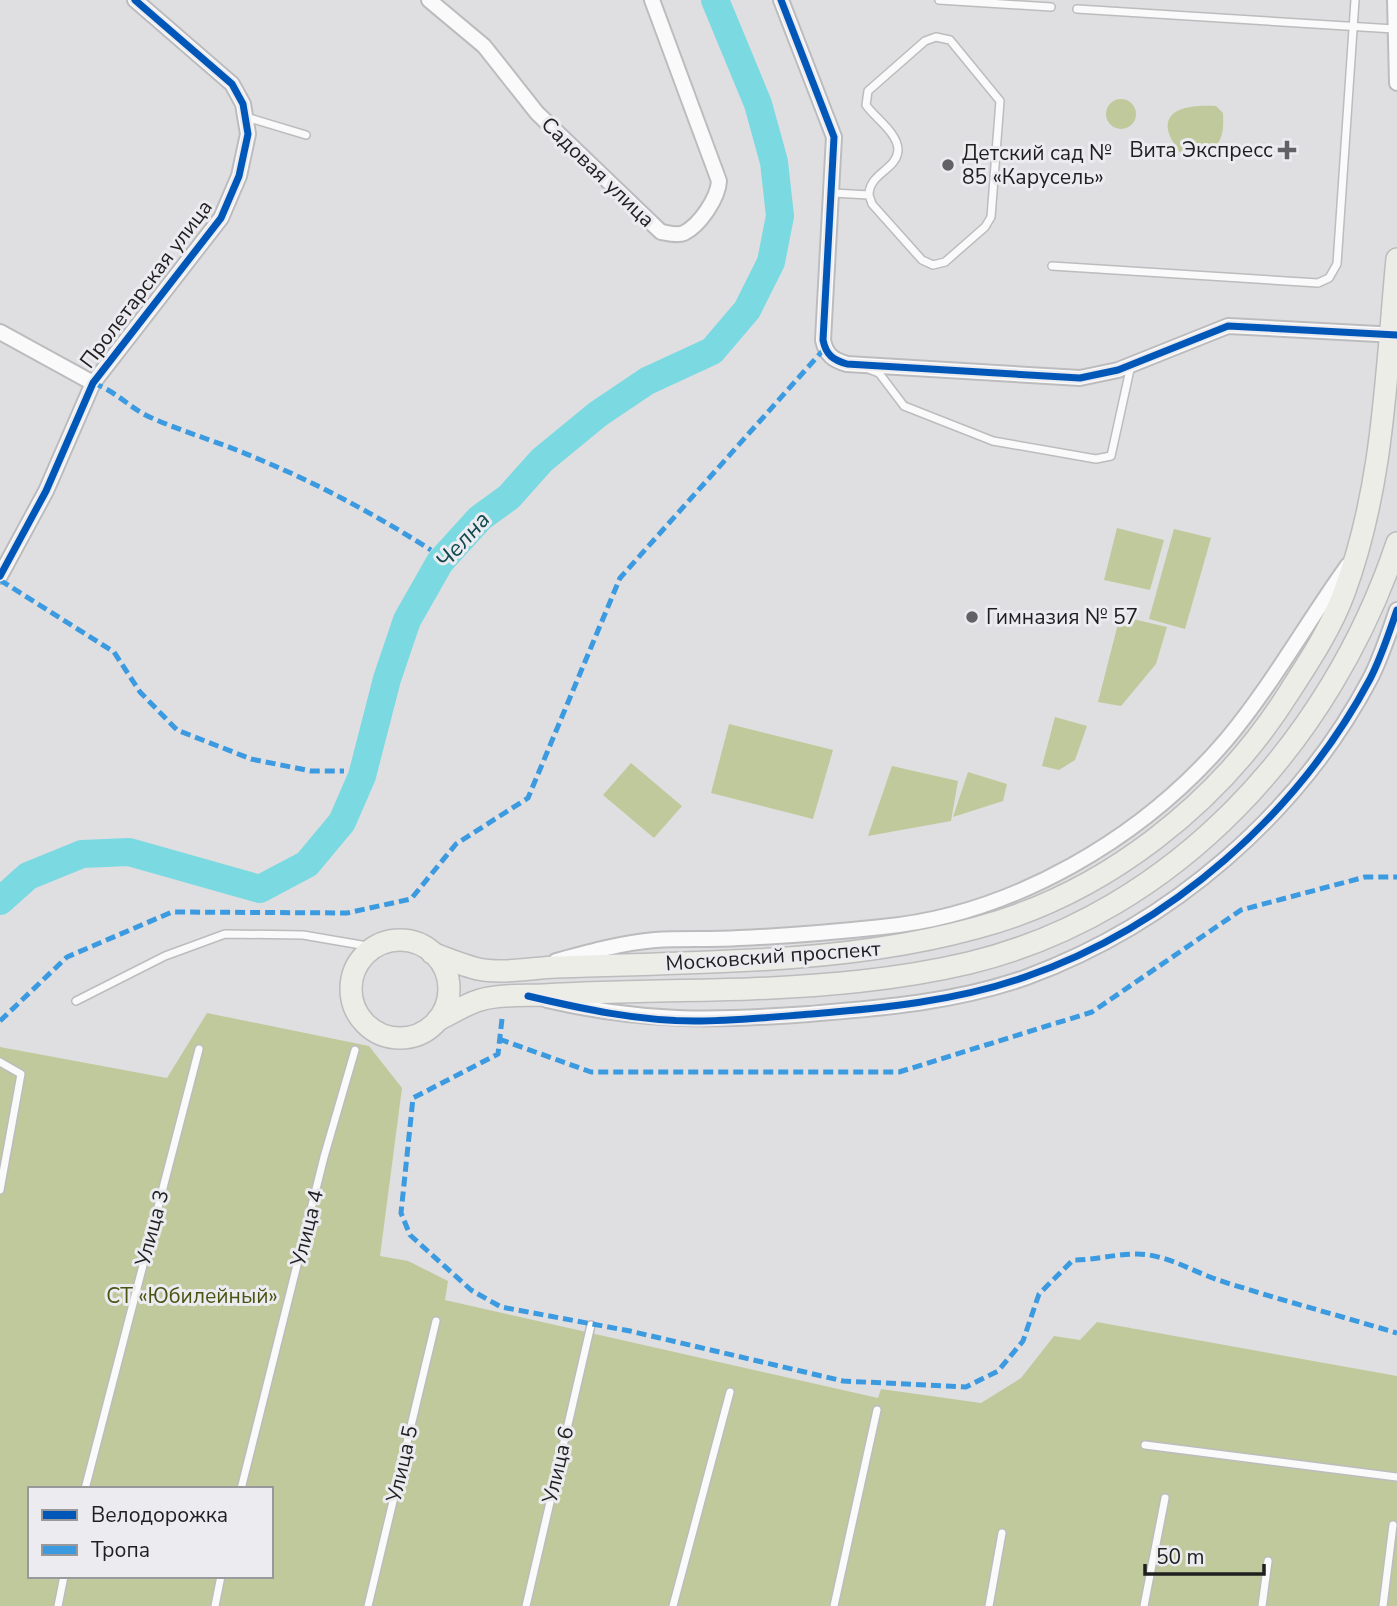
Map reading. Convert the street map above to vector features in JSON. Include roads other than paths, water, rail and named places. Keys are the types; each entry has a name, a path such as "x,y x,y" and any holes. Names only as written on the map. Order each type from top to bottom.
{"main road":[{"name":"Московский проспект","path":"1396,267 1394,335 1381,443 1367,514 1344,593 1320,644 1244,757 1200,803 1161,834 1099,875 1039,906 978,928 884,949 782,959 482,970 432,953 412,941 400,940 373,947 355,967 352,980 355,1008 363,1023 374,1031 402,1038 429,1028 438,1020 482,999 815,987 897,977 971,962 1039,940 1108,907 1174,863 1225,821 1272,769 1317,710 1348,658 1379,593 1397,543"},
{"path":"432,953 447,972 452,995 446,1011 438,1020"}],"street":[{"name":"Пролетарская улица","path":"0,576 47,491 93,383 221,218 239,176 248,134 243,104 232,83 135,0"},
{"name":"Садовая улица","path":"429,0 484,46 546,122 661,232 674,235 685,233 714,202 719,181 652,0"},
{"path":"781,0 831,124 836,152 823,340 829,355 835,360 857,365 1069,378 1103,374 1131,365 1228,326 1394,335"},
{"path":"1395,0 1397,83"},
{"path":"1396,267 1397,251"},
{"path":"0,332 93,383"},
{"path":"528,996 617,1015 695,1021 777,1016 871,1009 951,997 1024,978 1081,955 1161,909 1222,862 1272,815 1322,757 1371,678 1397,610"}],"lane":[{"path":"939,0 1051,7"},
{"path":"1052,266 1318,283 1329,278 1337,262 1355,0"},
{"path":"1077,9 1394,29"},
{"path":"936,37 950,40 1000,101 991,217 985,227 945,262 933,265 922,260 872,204 869,195 873,179 894,160 898,149 893,136 866,105 868,91 925,41 936,37"},
{"path":"245,117 306,135"},
{"path":"833,193 869,195"},
{"path":"857,365 878,373 904,406 993,441 1096,459 1111,456 1131,365"},
{"path":"76,1001 165,956 225,934 303,935 373,947"},
{"name":"Улица 3","path":"86,1487 199,1049"},
{"name":"Улица 4","path":"242,1487 324,1157 355,1050"},
{"path":"0,1062 21,1074 0,1190"},
{"name":"Улица 5","path":"368,1606 436,1321"},
{"name":"Улица 6","path":"526,1606 591,1325"},
{"path":"673,1606 730,1392"},
{"path":"834,1606 877,1410"},
{"path":"1144,1445 1397,1477"},
{"path":"1144,1606 1165,1498"},
{"path":"1383,1606 1393,1525"},
{"path":"989,1606 1002,1533"},
{"path":"1262,1606 1268,1561"},
{"path":"58,1606 64,1578"},
{"path":"215,1606 221,1578"}],"waterway":[{"name":"Челна","path":"0,901 28,876 82,854 129,852 260,889 307,864 342,822 362,776 387,679 407,620 440,562 480,518 509,497 542,460 598,414 647,381 712,351 747,310 771,262 780,216 774,162 758,104 715,0"}],"place":[{"name":"Вита Экспресс","path":"1287,150"},
{"name":"Детский сад № 85 «Карусель»","path":"948,165"},
{"name":"Гимназия № 57","path":"972,617"}],"park label":[{"name":"СТ «Юбилейный»","path":"192,1296"}]}
